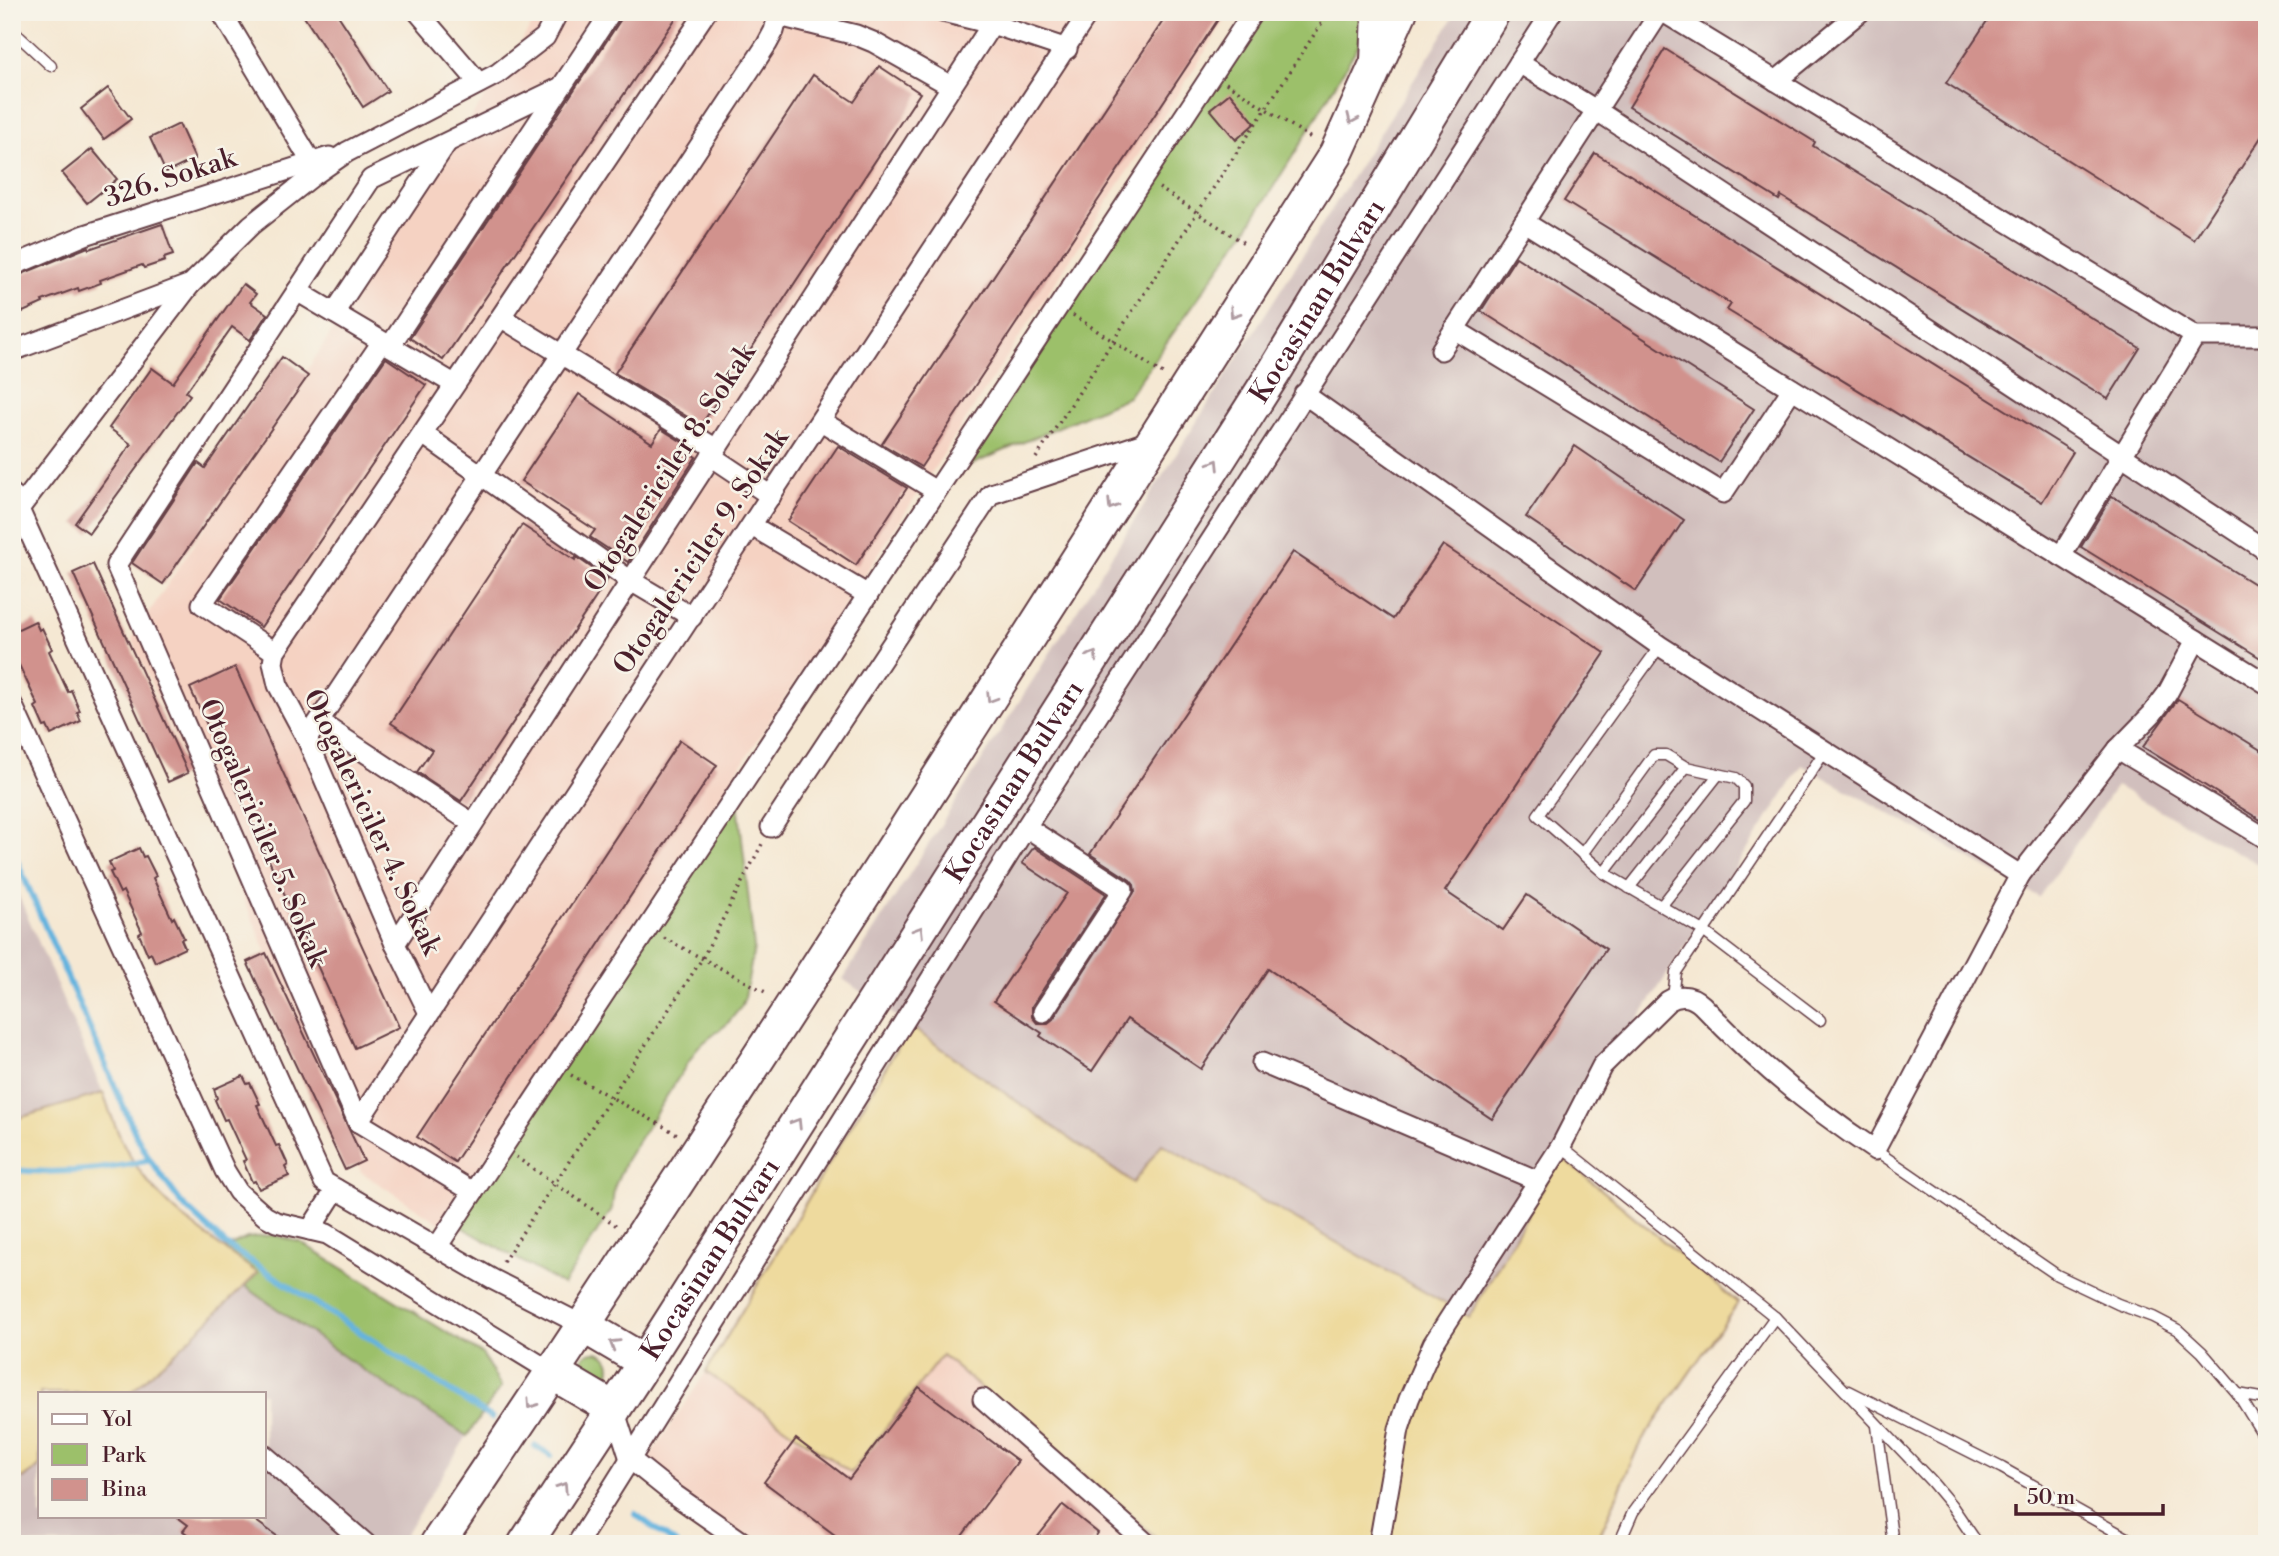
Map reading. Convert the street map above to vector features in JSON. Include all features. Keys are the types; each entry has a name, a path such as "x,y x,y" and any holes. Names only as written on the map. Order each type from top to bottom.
{"highway":[{"path":"437,1544 553,1373 792,1007 1336,154 1400,12"},
{"path":"1463,63 1476,12"},
{"name":"Kocasinan Bulvarı","path":"525,1544 645,1362 1275,371 1493,12"},
{"path":"584,1326 645,1362"},
{"path":"553,1373 614,1409"}],"street":[{"path":"418,12 479,83"},
{"path":"558,12 545,37 513,63 347,152 251,225 191,284 16,502 324,1182 492,1279 584,1326"},
{"path":"611,12 386,344 202,604 275,652 706,12"},
{"path":"943,12 992,24 1066,49"},
{"name":"Otogalericiler 9. Sokak","path":"358,1122 1089,12"},
{"path":"437,1247 1252,12"},
{"path":"1372,74 1375,12"},
{"path":"577,1544 1026,827 1552,12"},
{"path":"1441,350 1662,12 2195,336 2267,336"},
{"path":"1776,81 1860,12"},
{"path":"222,13 312,163"},
{"path":"307,739 767,44 779,14 873,42 951,86"},
{"name":"Otogalericiler 8. Sokak","path":"395,944 992,24"},
{"path":"1519,63 1597,110 2267,551"},
{"path":"454,384 297,291 371,179 561,87"},
{"path":"334,313 447,142"},
{"name":"326. Sokak","path":"12,266 85,234 347,152"},
{"path":"1524,222 2267,684"},
{"path":"12,351 191,284"},
{"name":"Otogalericiler 5. Sokak","path":"297,291 116,565 358,1122"},
{"path":"502,318 713,452 771,496"},
{"path":"1454,329 1723,493 1792,389"},
{"path":"2061,556 2195,336"},
{"path":"1304,394 1660,646 2020,875"},
{"path":"821,421 936,491"},
{"path":"423,434 631,581 692,617"},
{"path":"771,827 991,494 1153,440"},
{"path":"752,526 867,595"},
{"path":"1379,1544 1399,1429 1421,1369 1447,1320 1561,1146 1602,1066 1673,998 1686,996 1698,1001 1766,1069 1828,1118 1875,1150 2020,875 2118,749 2136,732 2167,694 2196,640"},
{"name":"Otogalericiler 4. Sokak","path":"275,652 273,663 278,685 307,739 395,944 429,1013"},
{"path":"12,704 231,1182 246,1201 276,1222 327,1234 553,1373"},
{"path":"319,722 472,823"},
{"path":"2118,749 2267,839"},
{"path":"1026,827 1123,890 1042,1012"},
{"path":"1262,1063 1538,1181"},
{"path":"358,1122 473,1192"},
{"path":"310,1230 336,1189"},
{"path":"984,1399 1147,1544"},
{"path":"614,1409 630,1459 675,1495 745,1544"},
{"path":"266,1457 366,1544"}],"lane":[{"path":"12,30 51,66"},
{"path":"1660,646 1538,815 1604,873 1702,930 1820,1020"},
{"path":"1673,998 1676,972 1825,751"},
{"path":"1582,853 1654,755 1666,755 1686,767 1736,778 1744,786 1744,801 1662,905"},
{"path":"1604,873 1686,767"},
{"path":"1629,888 1718,775"},
{"path":"1561,1146 1775,1317 1931,1481 1978,1544"},
{"path":"1875,1150 2057,1275 2178,1330 2202,1352 2238,1394 2267,1441"},
{"path":"1619,1544 1633,1512 1775,1317"},
{"path":"1842,1387 2002,1468 2138,1544"},
{"path":"2238,1394 2267,1399"},
{"path":"1877,1425 1893,1544"}],"path":[{"path":"1018,485 1329,12"},
{"path":"1212,74 1336,154"},
{"path":"1143,178 1269,259"},
{"path":"1059,306 1186,388"},
{"path":"492,1279 702,959 771,827"},
{"path":"647,929 792,1007"},
{"path":"556,1067 701,1147"},
{"path":"503,1148 639,1240"}],"shaded area":[{"path":"540,12 1231,12 442,1225 361,1172 132,639"},
{"path":"1457,12 2267,12 2267,869 2116,786 2039,897 1802,765 1639,1018 1470,1318 1162,1144 1133,1183 843,979"},
{"path":"12,880 103,1093 12,1120"},
{"path":"245,1286 363,1370 467,1436 399,1544 12,1544 12,1487 38,1468 38,1518 266,1518 266,1392 131,1392"},
{"path":"942,1355 1164,1544 755,1544 641,1470 706,1372 852,1473"}],"green space":[{"path":"1253,12 1378,12 1246,230 1128,397 966,467"},
{"path":"737,793 754,948 745,997 741,1007 727,1024 698,1047 626,1160 614,1188 612,1209 563,1285 458,1225"},
{"path":"273,1235 300,1242 482,1354 501,1387 467,1436 363,1370 245,1286 257,1273 224,1249 247,1238"},
{"path":"595,1352 606,1356 610,1367 606,1378 595,1382 584,1378 580,1367 584,1356"}],"sand":[{"path":"910,1026 1133,1183 1162,1144 1469,1317 1561,1156 1738,1303 1638,1447 1596,1544 1164,1544 942,1355 851,1473 706,1372"},
{"path":"103,1093 123,1143 149,1183 182,1216 258,1273 131,1392 38,1392 38,1468 23,1479 12,1472 12,1120"}],"building":[{"path":"301,12 336,12 388,91 363,107"},
{"path":"623,12 680,12 443,360 410,338 621,19"},
{"path":"1169,12 1223,12 921,467 882,444"},
{"path":"1993,12 2267,12 2267,128 2194,240 1946,83"},
{"path":"1665,49 1815,142 1813,146 2140,348 2108,399 1781,196 1779,200 1629,107"},
{"path":"879,66 920,93 701,425 615,373 813,75 854,102"},
{"path":"108,88 131,119 104,139 81,109"},
{"path":"1230,93 1255,123 1236,140 1210,109"},
{"path":"179,124 195,159 166,173 150,138"},
{"path":"92,149 117,179 87,203 62,173"},
{"path":"1595,153 2073,452 2042,502 1727,310 1731,304 1564,201"},
{"path":"162,224 173,255 164,258 165,261 144,268 142,265 100,280 101,283 79,291 78,288 42,301 43,303 23,312 21,309 12,314 12,278 88,247 89,249"},
{"path":"1516,257 1754,409 1719,462 1481,311"},
{"path":"243,284 256,294 250,302 267,314 250,340 232,327 186,392 190,395 89,533 75,523 131,444 109,428 152,368 173,383"},
{"path":"282,357 308,376 163,584 132,563 198,463 205,468"},
{"path":"386,358 426,385 261,627 220,599"},
{"path":"579,394 652,443 661,429 687,445 684,449 696,457 628,562 590,537 595,530 521,481"},
{"path":"838,446 907,488 856,565 788,521"},
{"path":"1575,446 1684,520 1636,591 1526,517"},
{"path":"2112,496 2267,592 2267,662 2081,547"},
{"path":"522,525 608,579 461,801 417,772 432,750 391,723"},
{"path":"1443,545 1605,653 1445,891 1503,930 1527,895 1606,949 1492,1119 1268,969 1201,1069 1127,1019 1092,1071 994,1001 1067,893 1022,863 1034,847 1106,894 1032,1006 1032,1017 1037,1023 1048,1023 1053,1019 1135,891 1130,880 1090,854 1293,552 1393,619"},
{"path":"93,564 188,773 168,782 73,573"},
{"path":"35,621 39,630 42,628 52,649 49,651 80,711 77,712 81,721 51,735 47,726 44,727 35,707 38,705 19,665 16,666 12,657 12,632"},
{"path":"235,667 399,1027 355,1048 190,688"},
{"path":"2178,699 2267,754 2267,824 2143,747"},
{"path":"680,740 717,765 455,1162 417,1137"},
{"path":"139,848 156,876 153,878 184,938 181,939 185,948 155,962 151,953 148,955 139,934 142,932 123,891 120,893 110,872 113,871 109,862"},
{"path":"266,953 364,1161 345,1170 247,962"},
{"path":"243,1076 247,1084 250,1083 276,1146 279,1145 288,1165 285,1167 289,1176 259,1189 255,1181 252,1182 243,1161 246,1160 215,1100 217,1098 214,1089"},
{"path":"919,1387 1018,1461 956,1544 847,1544 764,1482 796,1439 849,1479"},
{"path":"1063,1505 1098,1533 1090,1544 1032,1544"},
{"path":"179,1518 252,1518 288,1544 201,1544 183,1531 188,1525"}],"waterway":[{"path":"12,850 136,1135 150,1160 182,1204 226,1245 492,1418"},
{"path":"12,1170 81,1171 150,1160"},
{"path":"535,1446 551,1456"},
{"path":"635,1514 676,1544"}]}
